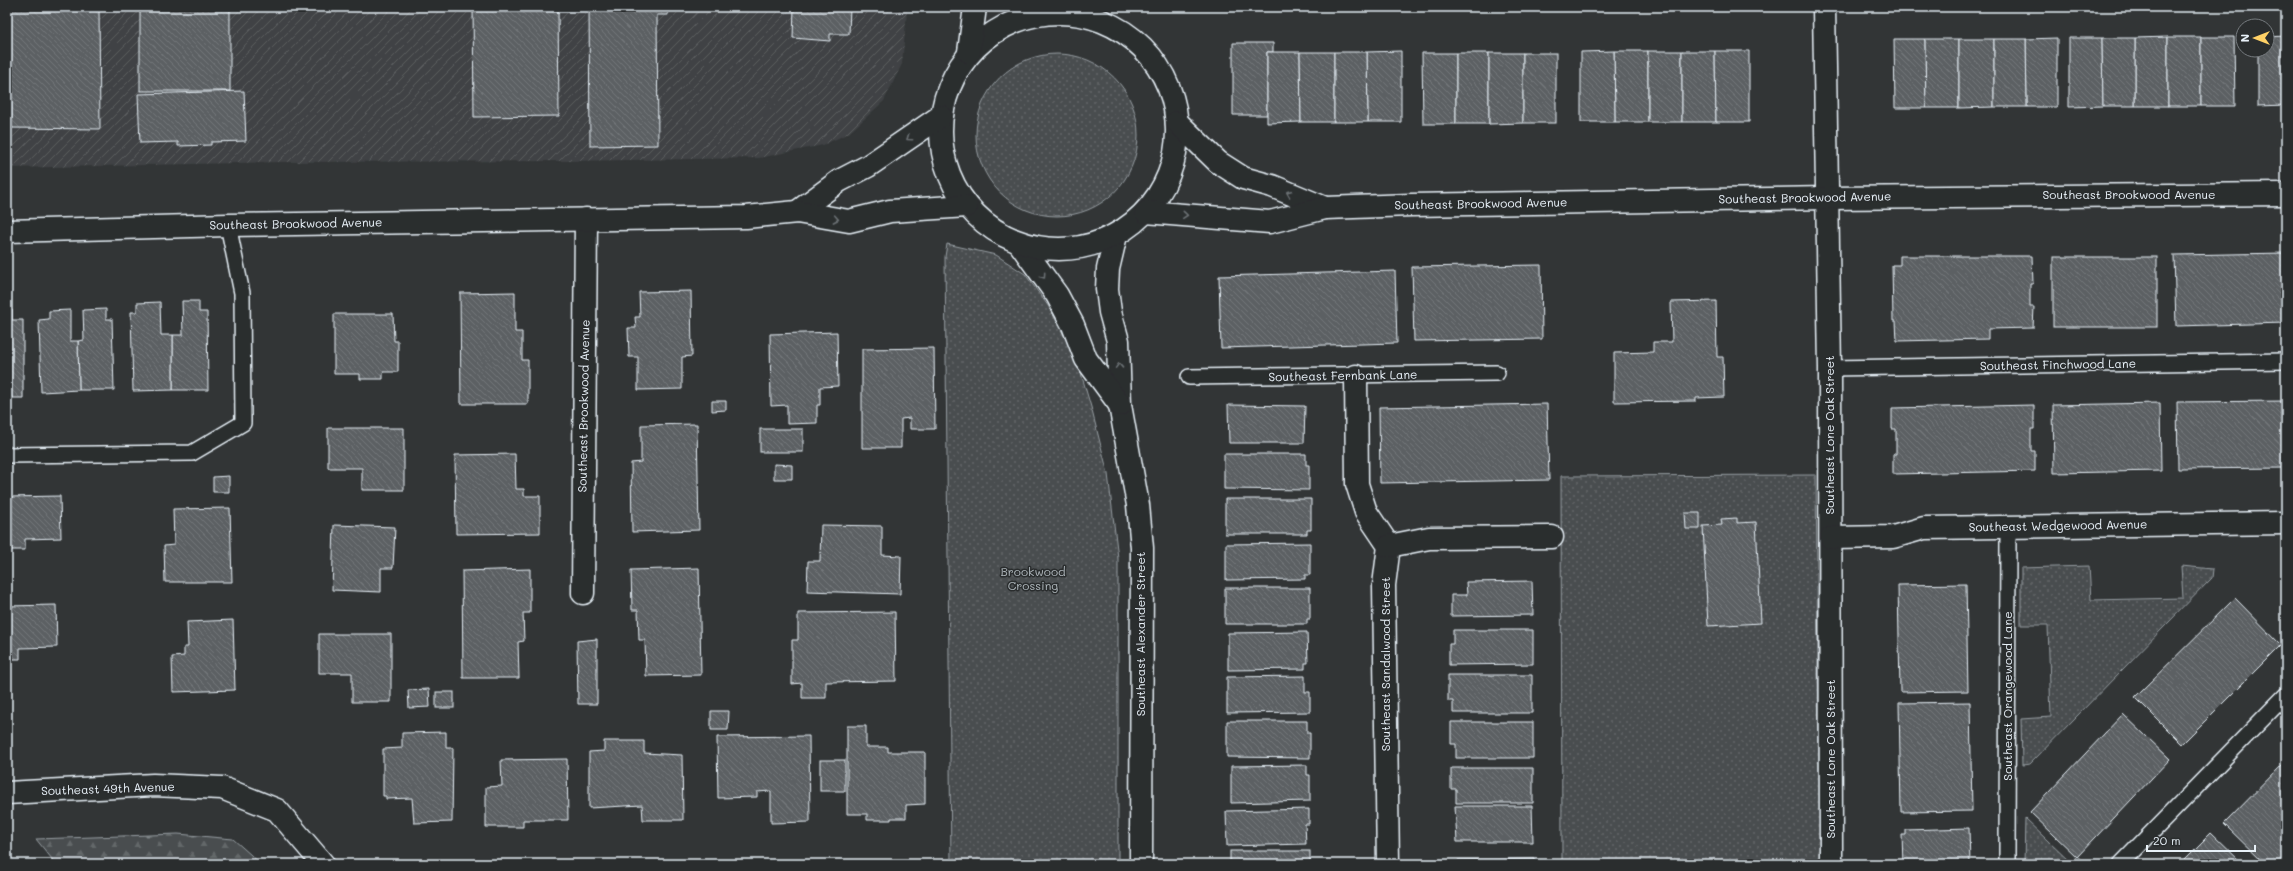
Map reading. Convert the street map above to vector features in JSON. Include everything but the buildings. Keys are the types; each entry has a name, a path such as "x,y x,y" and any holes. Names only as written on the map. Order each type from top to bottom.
{"street":[{"path":"969,52 975,7"},
{"name":"Southeast Lone Oak Street","path":"1824,7 1830,368 1831,864"},
{"path":"1071,10 1102,19 1123,30 1141,44 1158,66 1168,84 1177,122 1177,144 1163,188 1146,212 1116,235 1092,245 1046,249 1020,244 992,230 967,206 951,180 943,153 941,116 950,83 969,52 990,33 1016,21 1045,12 1071,10"},
{"path":"797,212 839,181 868,166 941,116"},
{"name":"Southeast Brookwood Avenue","path":"1177,122 1218,162 1243,178 1272,186 1325,208"},
{"name":"Southeast Brookwood Avenue","path":"1146,212 1270,222 1325,208 1827,198 2286,194"},
{"name":"Southeast Brookwood Avenue","path":"7,230 746,217 797,212 849,221 890,211 967,206"},
{"name":"Southeast Brookwood Avenue","path":"583,593 586,219"},
{"name":"Southeast Alexander Street","path":"1116,235 1108,269 1107,289 1110,312 1118,341 1120,405 1138,505 1142,548 1141,864"},
{"name":"Southeast Alexander Street","path":"1020,244 1057,295 1073,325 1086,359 1120,405"},
{"path":"1356,376 1358,484 1366,512 1389,546 1429,538 1552,537"},
{"name":"Southeast Wedgewood Avenue","path":"1831,538 1893,537 1924,528 2286,523"},
{"name":"Southeast Sandalwood Street","path":"1388,864 1384,585 1389,546"},
{"name":"Southeast 49th Avenue","path":"7,793 153,785 222,788 276,810 323,864"}],"lane":[{"path":"7,455 192,453 243,423 242,293 228,225"},
{"name":"Southeast Finchwood Lane","path":"1830,368 2286,361"},
{"name":"Southeast Fernbank Lane","path":"1189,377 1497,374"},
{"name":"Southeast Orangewood Lane","path":"2007,864 2008,528"},
{"path":"2121,864 2286,695"}],"shaded area":[{"path":"7,7 937,7 937,10 907,11 902,64 884,101 849,133 823,145 759,158 566,161 281,162 7,168"}],"green space":[{"path":"1049,54 1065,54 1088,60 1108,72 1120,84 1132,104 1138,127 1138,143 1132,166 1120,186 1108,198 1088,210 1065,216 1049,216 1026,210 1006,198 994,186 982,166 976,143 976,127 982,104 994,84 1006,72 1026,60"},
{"name":"Brookwood Crossing","path":"947,244 996,255 1025,274 1049,307 1077,360 1091,407 1108,474 1118,558 1118,864 951,864 945,257"},
{"path":"1816,475 1820,864 1562,864 1561,476"},
{"path":"2089,566 2091,600 2183,598 2181,566 2213,569 2212,578 2030,764 2022,765 2021,719 2051,717 2048,625 2021,625 2021,568"},
{"path":"2025,818 2071,862 2077,856 2086,864 2024,864"},
{"path":"178,834 233,839 261,864 56,864 36,839"}]}
